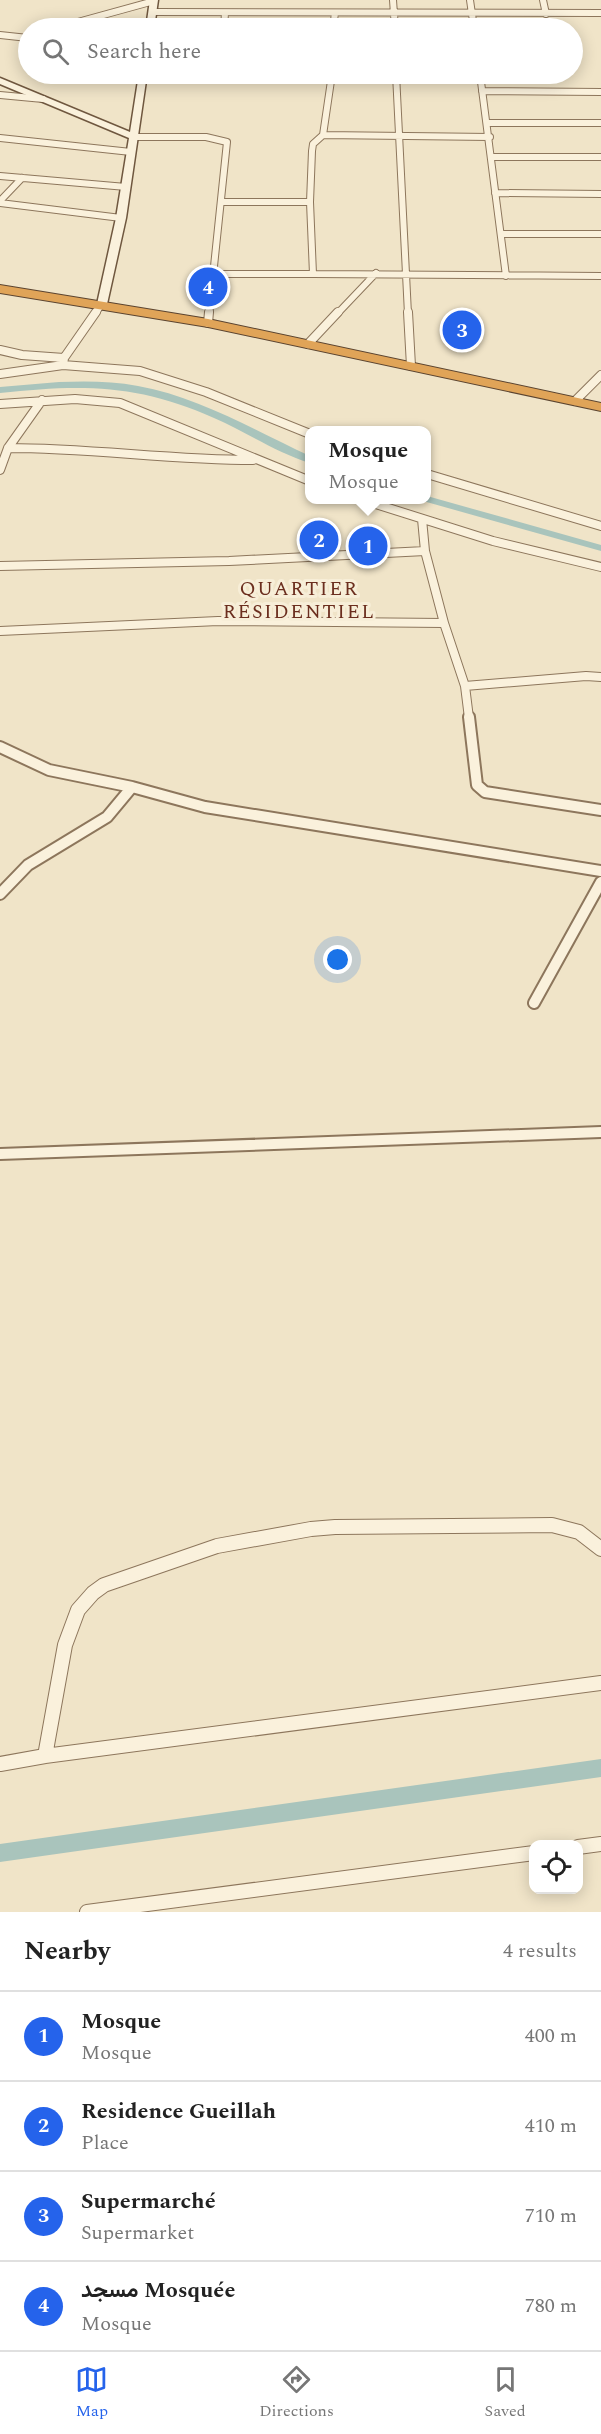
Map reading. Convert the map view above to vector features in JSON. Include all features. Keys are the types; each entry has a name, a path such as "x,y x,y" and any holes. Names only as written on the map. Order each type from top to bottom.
{"highway":[{"path":"0,289 102,303 208,323 601,406"}],"street":[{"path":"91,18 154,0 152,18"},
{"path":"393,0 395,18"},
{"path":"470,0 473,18"},
{"path":"543,0 546,14"},
{"path":"153,12 225,13 237,10 316,9 335,13 601,13"},
{"path":"225,13 225,18"},
{"path":"334,18 335,13"},
{"path":"0,35 18,36"},
{"path":"0,81 133,137 206,137 227,142 208,323"},
{"path":"0,374 64,362 102,303 121,218 141,84"},
{"path":"313,274 310,202 313,144 323,135 331,84"},
{"path":"397,84 411,366"},
{"path":"482,84 506,276"},
{"path":"483,91 601,92"},
{"path":"0,95 43,99"},
{"path":"488,123 601,123"},
{"path":"323,135 490,137"},
{"path":"0,138 131,152"},
{"path":"492,157 601,157"},
{"path":"0,176 126,186"},
{"path":"0,202 22,178"},
{"path":"495,193 601,194"},
{"path":"0,202 121,218"},
{"path":"220,202 310,202"},
{"path":"502,234 601,234"},
{"path":"308,344 376,273"},
{"path":"213,274 376,273 601,276"},
{"path":"0,350 64,362 140,371 206,392 305,432"},
{"path":"575,401 601,375"},
{"path":"0,404 91,399 128,405 305,479"},
{"path":"0,470 8,448 42,400"},
{"path":"8,448 73,449 210,460 258,459"},
{"path":"431,475 601,526"},
{"path":"375,504 493,541 601,567"},
{"path":"422,519 425,551 444,623 465,686 470,740 479,789 485,792 601,810"},
{"path":"0,566 229,561 425,551"},
{"path":"0,631 218,621 444,623"},
{"path":"465,686 586,676 601,677"},
{"path":"0,747 49,770 132,787 205,807 601,871"},
{"path":"0,894 28,865 107,817 132,787"},
{"path":"534,1003 601,882"},
{"path":"0,1154 601,1132"},
{"path":"45,1756 64,1652 78,1608 104,1584 217,1546 323,1528 552,1524 576,1530 593,1540 601,1549"},
{"path":"0,1764 45,1756 410,1710 601,1683"},
{"path":"583,1846 601,1844"},
{"path":"87,1912 529,1854"}],"waterway":[{"path":"0,390 80,384 140,389 197,407 305,458"},
{"path":"431,500 601,548"},
{"path":"0,1853 601,1768"}],"place":[{"name":"مسجد Mosquée","path":"208,287"},
{"name":"Supermarché","path":"462,330"},
{"name":"Residence Gueillah","path":"319,540"},
{"name":"Mosque","path":"368,546"}],"district":[{"name":"QUARTIER RÉSIDENTIEL","path":"299,600"}]}
